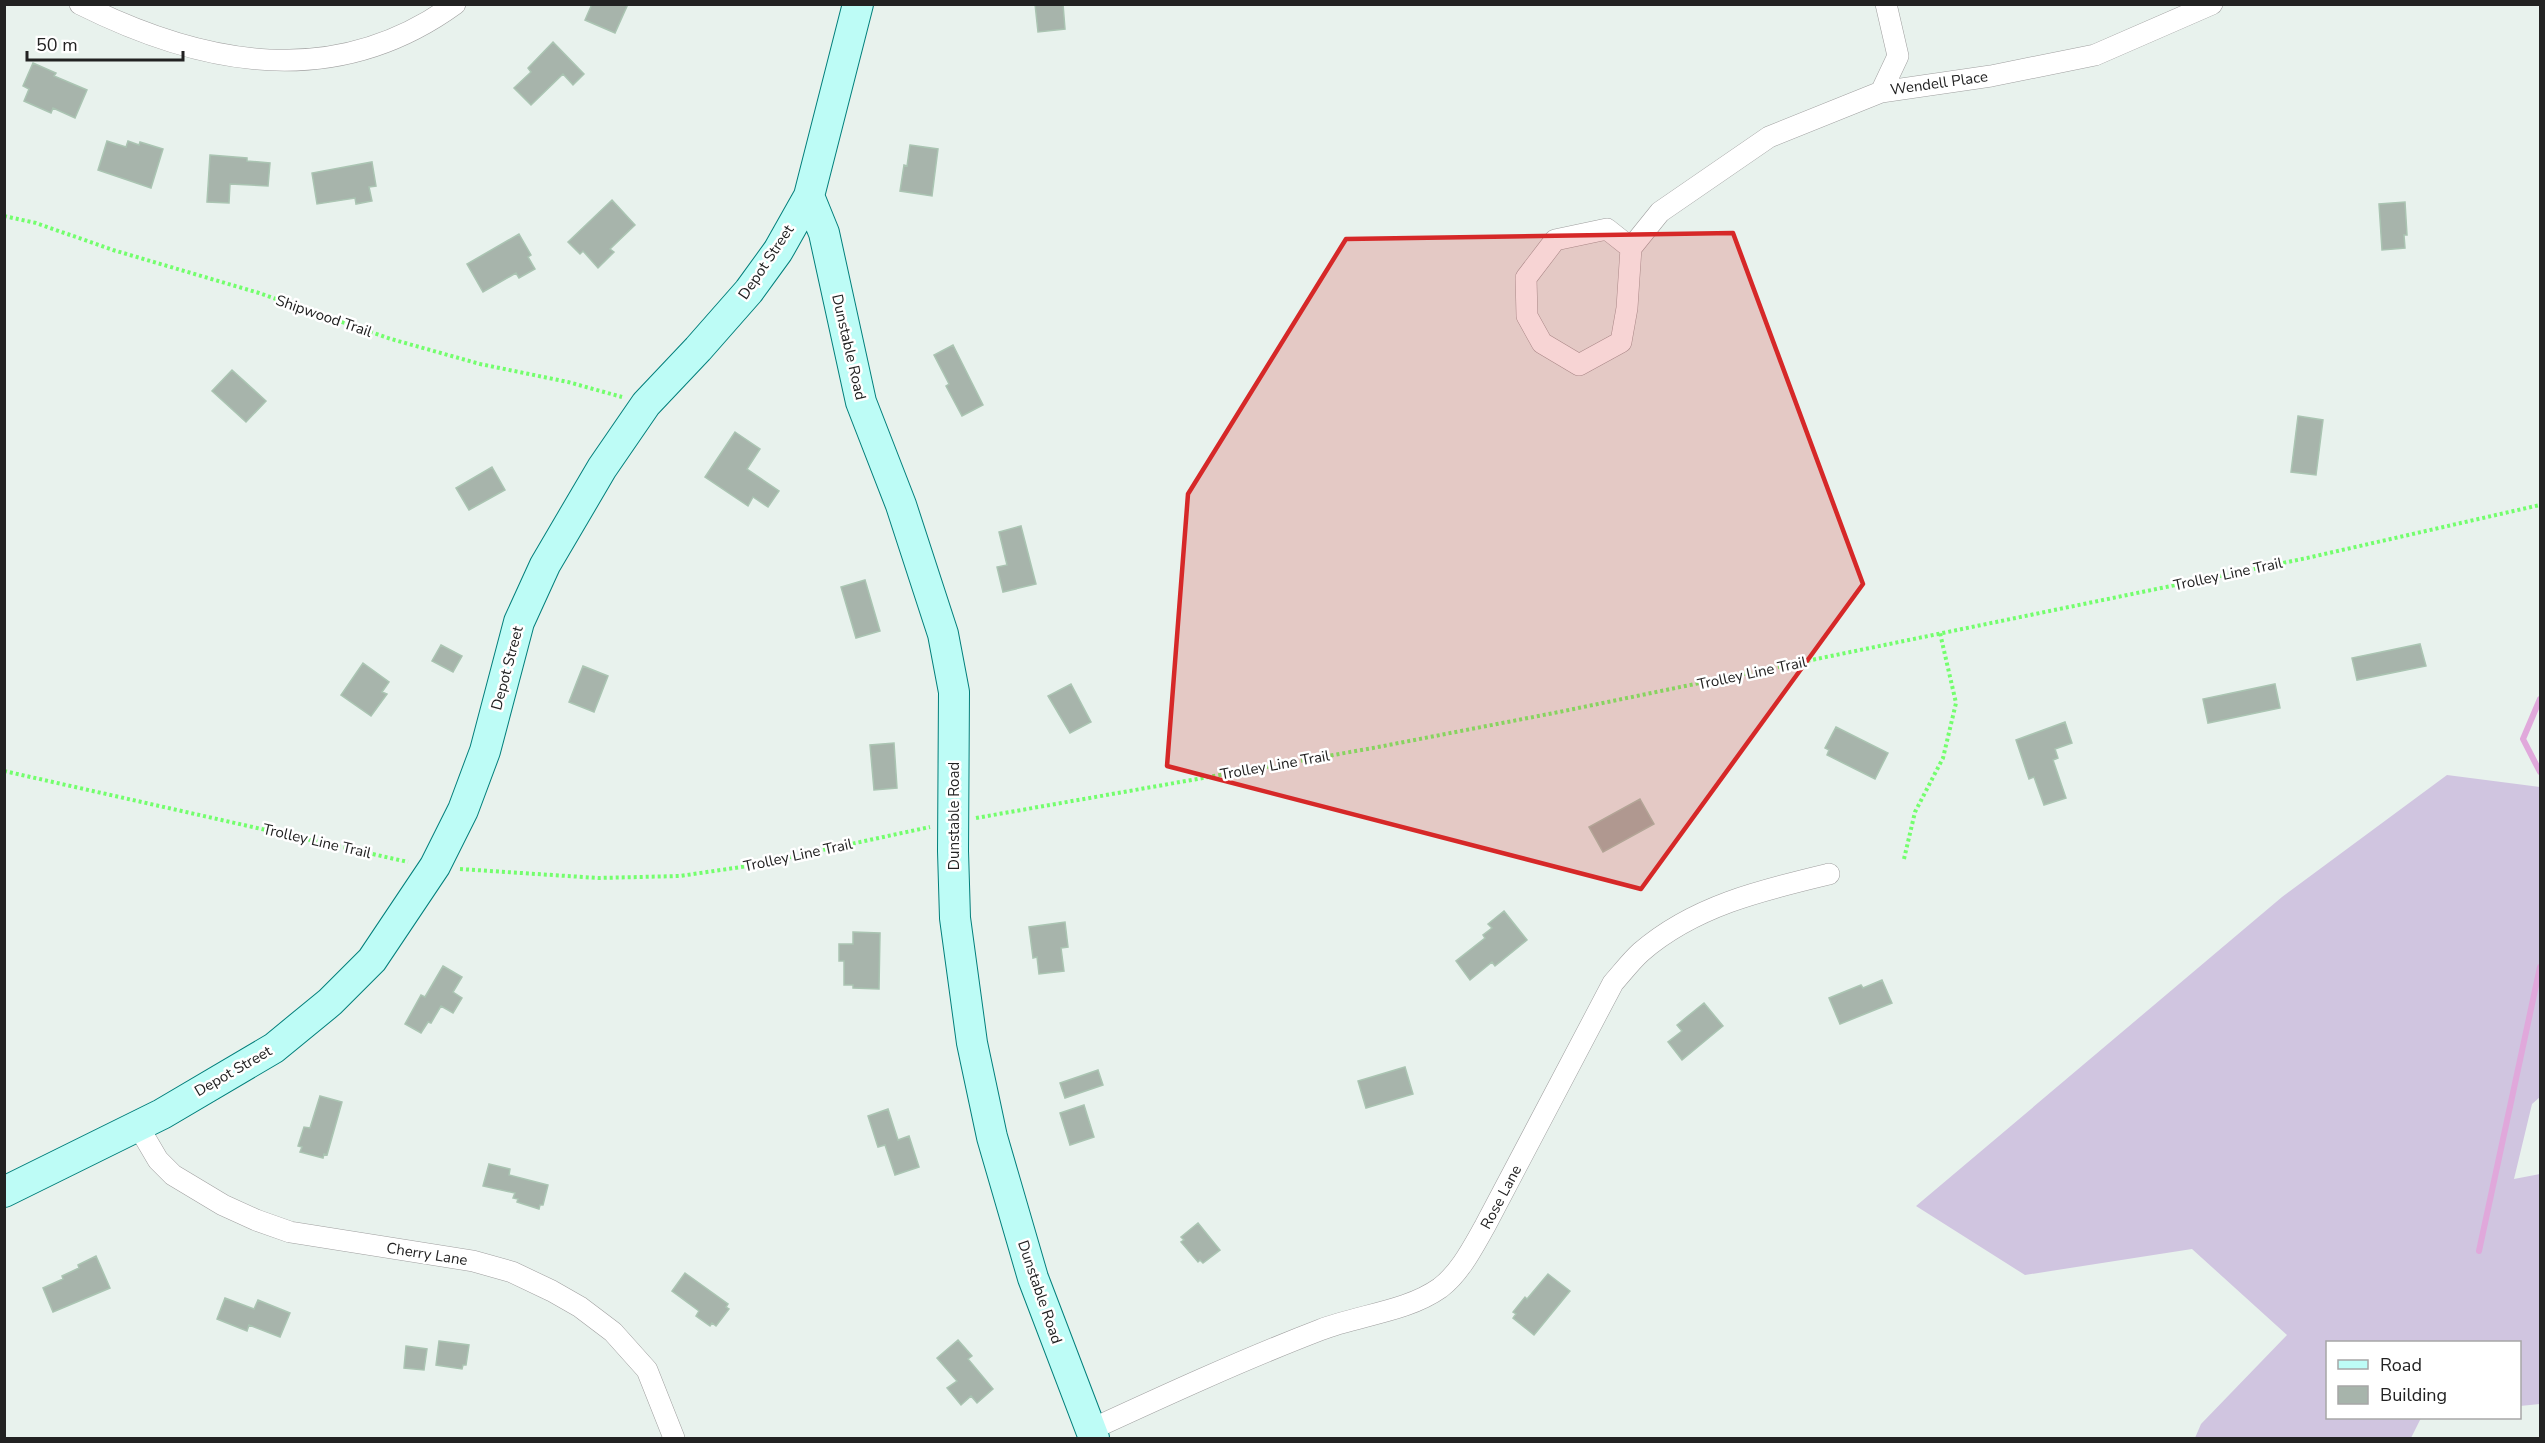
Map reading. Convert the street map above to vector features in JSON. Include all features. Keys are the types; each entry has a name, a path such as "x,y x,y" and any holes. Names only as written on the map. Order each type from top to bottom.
{"main road":[{"name":"Depot Street","path":"4,1192 138,1126 274,1048 330,1002 372,960 435,866 463,810 485,751 519,622 537,584 602,468 646,404 699,349 749,291 778,250 809,196 858,4"},
{"name":"Dunstable Road","path":"809,196 824,233 861,402 901,505 943,634 954,692 953,822 956,918 962,980 972,1043 992,1137 1034,1278 1092,1434"}],"street":[{"path":"80,4 144,34 178,45 280,61 340,57 375,48 432,21 454,4"},
{"path":"1881,92 1898,56 1886,4"},
{"name":"Wendell Place","path":"1631,248 1660,212 1769,137 1881,92 1992,76 2095,55 2212,4"},
{"path":"1606,229 1631,248 1627,308 1621,342 1579,365 1542,343 1527,316 1526,279 1555,240 1606,229"},
{"name":"Rose Lane","path":"1092,1434 1205,1376 1323,1329 1415,1301 1440,1287 1462,1264 1485,1226 1613,983 1641,952 1695,916 1754,893 1829,874"},
{"name":"Cherry Lane","path":"138,1126 158,1160 173,1175 223,1205 256,1220 290,1232 473,1261 512,1272 580,1307 613,1332 647,1370 674,1438"}],"path":[{"name":"Shipwood Trail","path":"4,216 36,223 391,339 480,364 568,382 646,404"},
{"name":"Trolley Line Trail","path":"4,771 406,862 598,878 680,876 748,866 953,822 1373,748 1559,712 2307,558 2541,505"},
{"path":"1904,859 1915,812 1943,758 1956,703 1940,633"}],"highlighted area":[{"path":"1733,233 1863,584 1641,889 1167,766 1188,494 1346,239"}],"shaded area":[{"path":"2447,775 2540,787 2540,1097 2532,1104 2514,1179 2540,1174 2540,1404 2521,1406 2521,1341 2326,1341 2326,1419 2420,1419 2411,1438 2195,1438 2201,1424 2287,1335 2192,1249 2025,1275 1916,1206 2282,897"}],"building":[{"path":"592,4 628,4 615,33 585,20"},
{"path":"1035,4 1063,4 1065,29 1038,32"},
{"path":"553,42 584,74 573,85 563,74 531,105 514,88 531,72 528,68"},
{"path":"33,63 56,73 54,76 87,90 75,118 53,108 51,113 24,101 29,89 23,86"},
{"path":"107,141 126,147 128,141 139,145 140,142 163,149 151,188 98,170"},
{"path":"910,145 938,149 932,196 900,191"},
{"path":"210,155 247,158 247,161 270,163 268,186 230,184 229,203 207,202"},
{"path":"372,162 376,186 369,187 372,201 356,204 355,198 317,204 312,173"},
{"path":"612,200 635,225 610,249 614,252 598,268 583,251 580,254 568,242"},
{"path":"2405,202 2407,235 2404,235 2405,248 2382,250 2379,204"},
{"path":"519,234 531,255 528,257 535,269 519,278 516,273 483,292 467,264"},
{"path":"953,345 983,405 962,416 946,386 949,384 934,355"},
{"path":"232,370 266,401 246,422 212,391"},
{"path":"2298,416 2323,420 2316,475 2291,472"},
{"path":"735,432 760,449 747,469 779,491 768,507 753,497 748,506 705,477"},
{"path":"492,467 505,490 469,510 456,488"},
{"path":"1021,526 1036,584 1003,592 997,567 1007,565 999,532"},
{"path":"865,580 880,631 856,638 841,587"},
{"path":"2420,644 2426,666 2357,680 2352,658"},
{"path":"441,645 462,656 453,672 432,661"},
{"path":"363,663 389,682 382,692 387,694 371,716 341,695"},
{"path":"583,666 608,676 594,712 569,702"},
{"path":"1071,684 1091,722 1070,733 1048,696"},
{"path":"2275,684 2280,708 2208,723 2203,699"},
{"path":"2065,722 2072,743 2055,749 2058,758 2053,760 2066,798 2044,805 2034,777 2029,779 2016,740"},
{"path":"1836,727 1888,753 1875,779 1827,755 1829,750 1825,748"},
{"path":"894,743 897,788 874,790 870,745"},
{"path":"1640,799 1654,824 1603,852 1589,827"},
{"path":"1504,911 1527,940 1495,966 1492,962 1470,980 1456,961 1485,938 1483,935 1492,928 1488,924"},
{"path":"1065,922 1068,947 1061,948 1064,971 1039,974 1037,957 1033,958 1029,927"},
{"path":"853,932 880,933 879,989 853,988 853,985 844,985 844,961 839,961 839,944 853,944"},
{"path":"443,966 462,977 453,992 462,998 453,1013 441,1006 431,1023 428,1022 421,1033 405,1024 421,995 425,997"},
{"path":"1882,980 1892,1003 1840,1024 1829,998 1861,985 1863,988"},
{"path":"1704,1003 1723,1026 1682,1060 1668,1042 1682,1031 1677,1025"},
{"path":"1405,1067 1413,1094 1366,1108 1358,1081"},
{"path":"1098,1070 1103,1085 1065,1098 1060,1083"},
{"path":"320,1096 342,1102 327,1155 324,1154 323,1158 300,1152 302,1147 298,1146 304,1127 310,1128"},
{"path":"1084,1105 1094,1137 1070,1145 1060,1113"},
{"path":"888,1109 898,1140 909,1136 919,1167 895,1175 885,1145 878,1147 868,1116"},
{"path":"489,1164 510,1169 509,1175 548,1185 543,1205 540,1205 539,1209 517,1202 518,1199 513,1198 515,1193 483,1186"},
{"path":"1198,1223 1220,1250 1203,1263 1200,1260 1198,1262 1181,1242 1184,1240 1181,1237"},
{"path":"96,1256 110,1288 53,1312 43,1288 63,1279 62,1276"},
{"path":"685,1273 728,1304 726,1307 729,1309 716,1326 712,1323 710,1326 696,1316 699,1311 672,1291"},
{"path":"1548,1274 1570,1291 1534,1335 1513,1318 1516,1314 1513,1312"},
{"path":"225,1298 254,1309 258,1300 290,1313 280,1337 249,1325 247,1331 217,1319"},
{"path":"958,1340 972,1356 968,1359 993,1389 977,1403 971,1396 961,1405 947,1388 957,1381 937,1358"},
{"path":"439,1341 469,1345 466,1365 463,1365 462,1369 436,1365"},
{"path":"406,1346 427,1349 424,1370 404,1368"}],"waterway":[{"path":"2540,699 2523,739 2540,772"},
{"path":"2479,1251 2540,967"}]}
